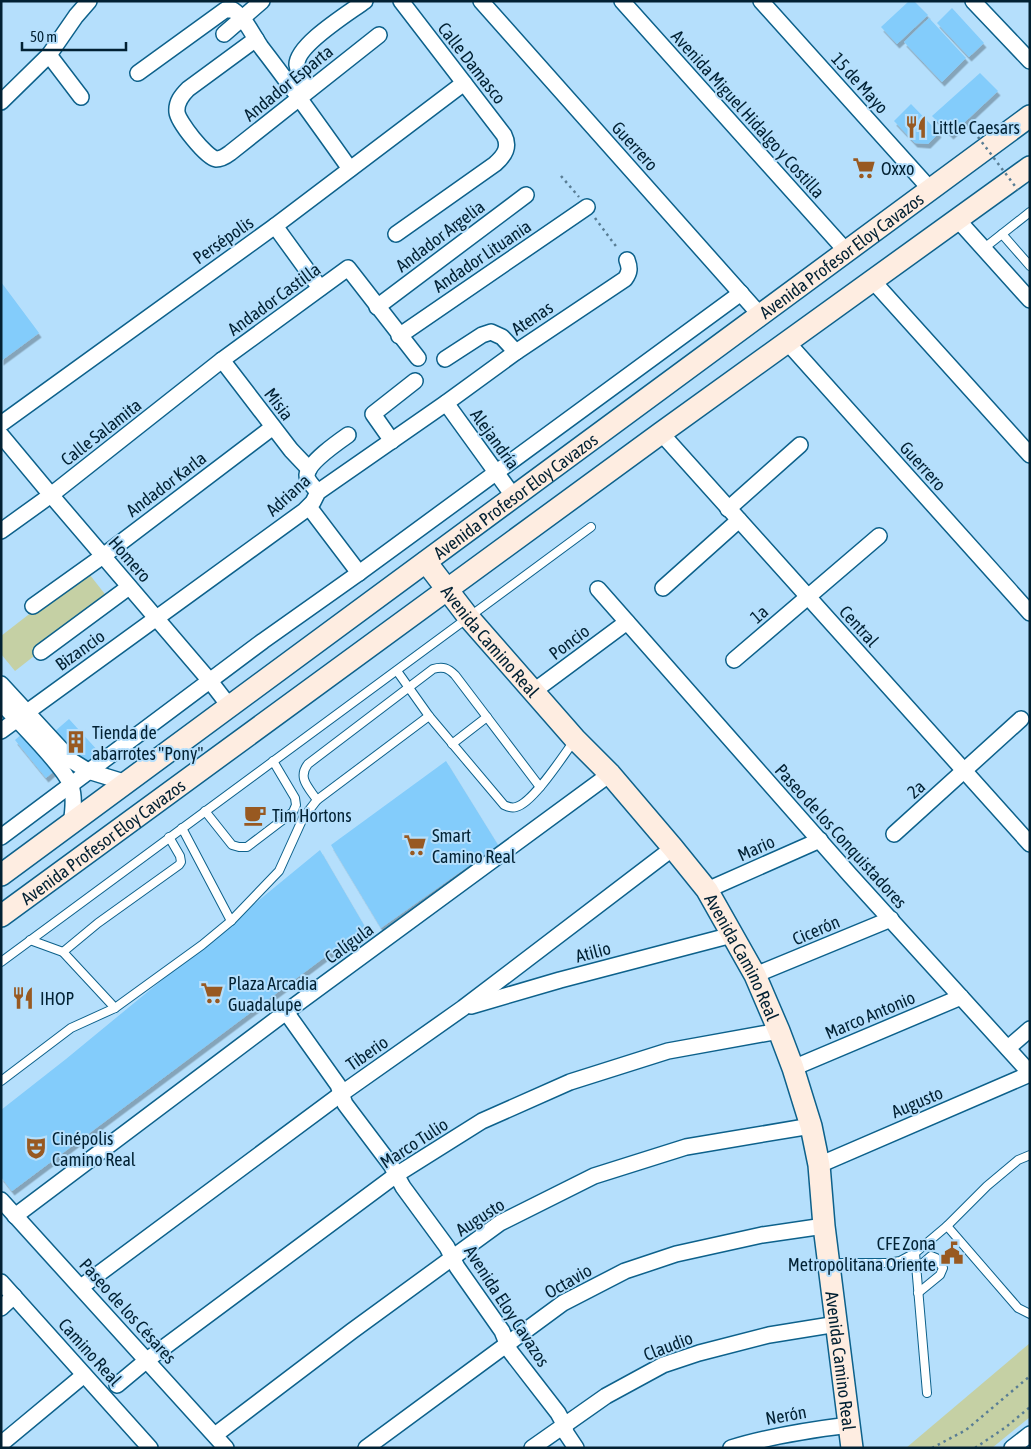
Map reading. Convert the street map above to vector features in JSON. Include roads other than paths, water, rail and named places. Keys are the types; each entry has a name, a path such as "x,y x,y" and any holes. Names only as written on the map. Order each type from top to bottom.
{"main road":[{"name":"Avenida Profesor Eloy Cavazos","path":"1,875 1030,116"},
{"name":"Avenida Profesor Eloy Cavazos","path":"1,916 446,589 1030,167"},
{"name":"Avenida Camino Real","path":"426,562 469,618 575,739 610,774 707,890 755,975 793,1068 811,1126 819,1165 824,1226 852,1448"}],"street":[{"path":"1,102 49,55 76,16 89,1"},
{"path":"224,34 262,1"},
{"path":"305,94 298,70 299,56 311,42 365,1"},
{"name":"Calle Damasco","path":"396,234 495,164 507,149 504,135 400,1"},
{"name":"Guerrero","path":"481,1 761,316"},
{"name":"Avenida Miguel Hidalgo y Costilla","path":"622,1 847,252"},
{"name":"15 de Mayo","path":"761,1 931,190"},
{"path":"973,1 1030,61"},
{"path":"138,73 225,10 233,10 242,18 256,39 305,94 350,169"},
{"name":"Andador Esparta","path":"256,39 188,88 181,95 177,105 179,121 211,157 218,159 230,153 379,35"},
{"path":"49,55 81,96"},
{"name":"Persépolis","path":"1,424 275,226 464,82"},
{"name":"Andador Argelia","path":"377,307 526,195"},
{"name":"Andador Lituania","path":"399,336 587,207"},
{"path":"957,219 1030,300"},
{"path":"275,226 320,288"},
{"name":"Atenas","path":"446,403 516,352 625,279 630,268 627,260"},
{"name":"Andador Castilla","path":"222,360 348,268 377,307"},
{"path":"873,281 1030,455"},
{"path":"1,837 304,611 741,293"},
{"path":"377,307 418,358"},
{"path":"445,360 482,335 491,332 502,337 516,352"},
{"name":"Guerrero","path":"788,343 1030,613"},
{"name":"Misia","path":"222,360 273,427 309,469"},
{"name":"Calle Salamita","path":"1,531 50,495 222,360"},
{"path":"392,441 373,414 415,381"},
{"name":"Alejandría","path":"446,403 514,497"},
{"name":"Adriana","path":"156,618 309,506 318,492 446,403"},
{"name":"Andador Karla","path":"33,606 103,556 273,427"},
{"name":"Central","path":"661,433 1030,844"},
{"name":"Homero","path":"1,435 230,707"},
{"path":"318,492 309,480 307,473 309,469 319,458 348,435"},
{"path":"663,588 800,445"},
{"path":"309,506 359,572"},
{"name":"1a","path":"734,660 879,536"},
{"path":"41,652 129,587"},
{"name":"Paseo de los Conquistadores","path":"598,589 1030,1074"},
{"name":"Bizancio","path":"1,731 156,618"},
{"name":"Poncio","path":"534,691 627,622"},
{"path":"1,684 71,785 74,803 71,824"},
{"path":"1,703 22,716 80,767 127,783"},
{"name":"2a","path":"894,834 1021,720"},
{"name":"Calígula","path":"16,1216 286,1012 610,774"},
{"name":"Mario","path":"707,890 820,840"},
{"name":"Tiberio","path":"81,1287 341,1094 464,1008 673,848"},
{"name":"Cicerón","path":"755,975 891,919"},
{"name":"Atilio","path":"464,1008 570,977 732,935"},
{"name":"Marco Antonio","path":"793,1068 961,997"},
{"name":"Avenida Eloy Cavazos","path":"286,1012 338,1085 345,1104 392,1165 403,1187 447,1246 452,1258 502,1331 510,1351 558,1413 566,1433 576,1448"},
{"path":"1008,1048 1030,1029"},
{"name":"Marco Tulio","path":"117,1385 147,1360 396,1175 482,1121 570,1082 668,1051 779,1031"},
{"name":"Augusto","path":"819,1165 1030,1074"},
{"name":"Augusto","path":"214,1435 500,1223 594,1176 686,1147 811,1126"},
{"name":"Paseo de los Césares","path":"1,1200 226,1448"},
{"name":"Octavio","path":"366,1448 563,1303 625,1271 676,1254 762,1235 824,1226"},
{"name":"Camino Real","path":"1,1282 149,1447"},
{"path":"1,1308 14,1296"},
{"name":"Claudio","path":"532,1448 606,1396 662,1365 699,1353 769,1335 837,1324"},
{"path":"1,1444 84,1375"},
{"name":"Nerón","path":"731,1448 755,1440 849,1424"},
{"path":"1012,1448 1030,1434"}],"lane":[{"path":"983,249 1030,212"},
{"path":"1002,234 1030,266"},
{"path":"1,962 591,527"},
{"path":"317,800 304,782 303,772 308,764 433,669 440,667 455,675 540,787"},
{"path":"396,671 429,716 504,805 517,807 524,803 540,787 575,739"},
{"path":"1,1081 71,1028 115,1008 202,945 231,921 279,871 303,818 317,800 429,716"},
{"path":"452,744 487,717"},
{"path":"205,811 232,844 239,847 247,847 293,812 296,805 295,798 273,761"},
{"path":"182,828 231,921"},
{"path":"63,952 98,923 179,865 180,856 169,837"},
{"path":"30,940 63,952 115,1008"},
{"path":"829,1264 887,1263 900,1261 915,1253 987,1186 1018,1160 1030,1155"},
{"path":"946,1226 1018,1308 1030,1314"},
{"path":"915,1253 927,1393"},
{"path":"916,1269 931,1256 936,1258 943,1268 940,1275 918,1293"}],"place":[{"name":"Little Caesars","path":"916,127"},
{"name":"Oxxo","path":"864,168"},
{"name":"Tienda de abarrotes \"Pony\"","path":"76,742"},
{"name":"Tim Hortons","path":"255,815"},
{"name":"Smart Camino Real","path":"415,845"},
{"name":"Plaza Arcadia Guadalupe","path":"212,993"},
{"name":"IHOP","path":"23,998"},
{"name":"Cinépolis Camino Real","path":"36,1148"},
{"name":"CFE Zona Metropolitana Oriente","path":"952,1253"}]}
